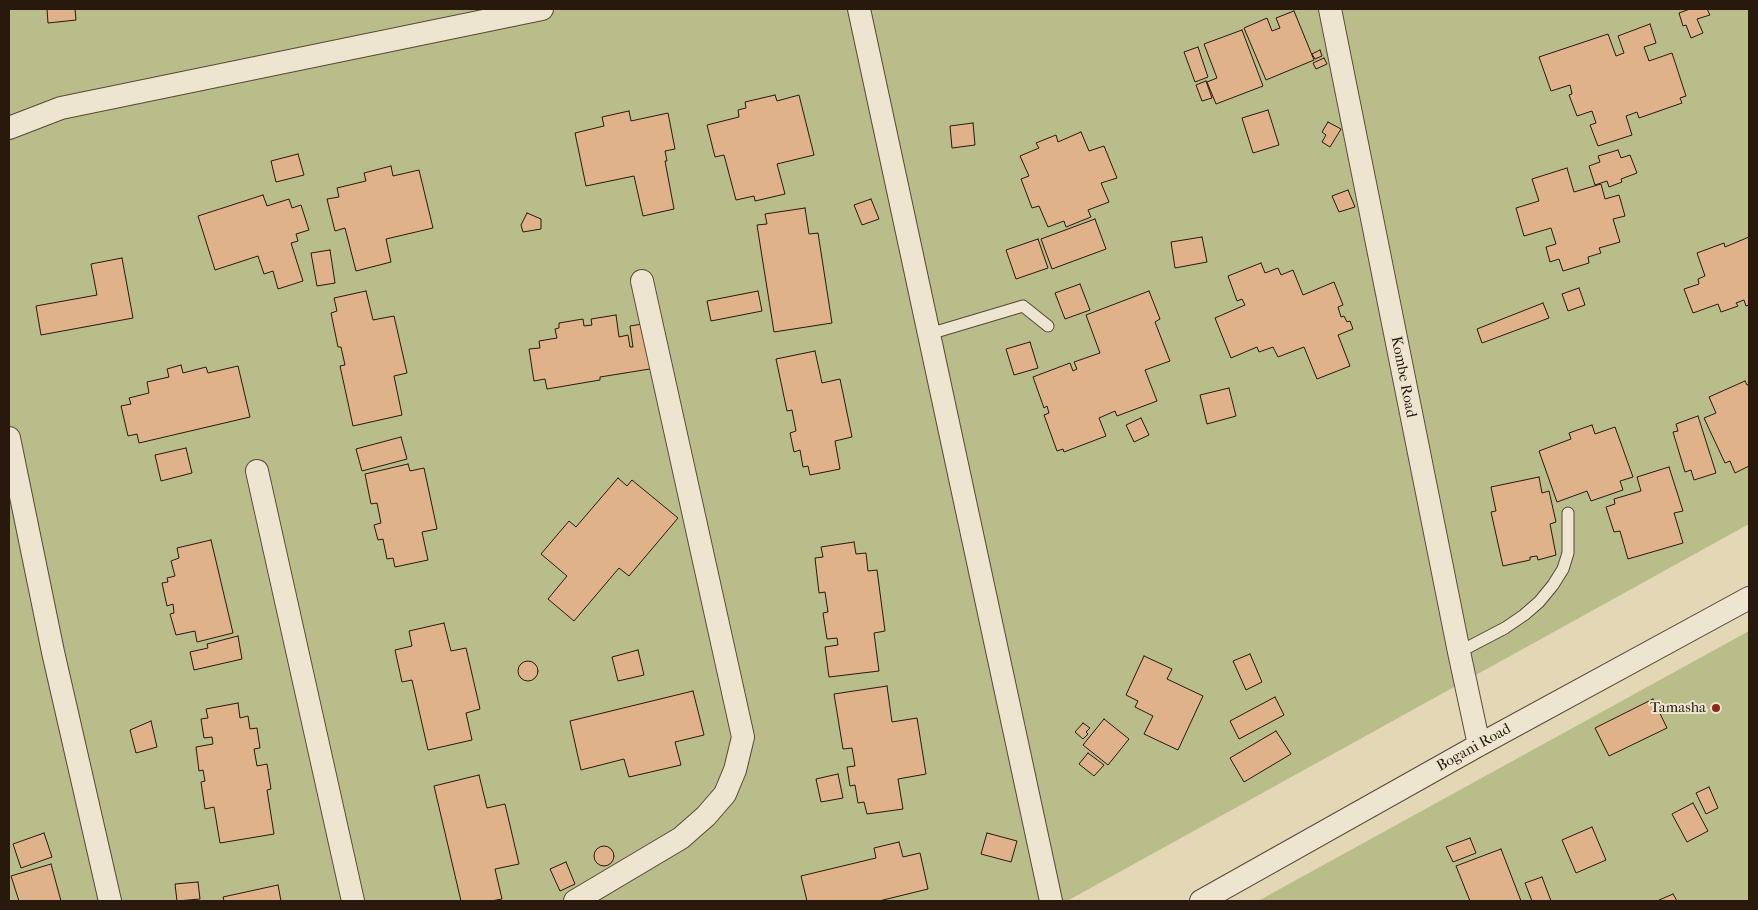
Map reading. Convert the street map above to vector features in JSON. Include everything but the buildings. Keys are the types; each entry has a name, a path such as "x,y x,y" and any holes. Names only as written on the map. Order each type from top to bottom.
{"street":[{"path":"9,128 61,108 542,9"},
{"path":"859,9 1051,901"},
{"name":"Kombe Road","path":"1330,9 1479,745"},
{"path":"575,901 681,838 706,816 725,794 735,770 743,736 642,280"},
{"path":"9,438 53,652 110,901"},
{"path":"257,471 353,901"},
{"name":"Bogani Road","path":"1201,901 1479,745 1749,598"}],"lane":[{"path":"929,334 1023,306 1048,326"},
{"path":"1459,652 1505,628 1524,615 1539,602 1553,585 1563,569 1568,552 1568,513"}],"green space":[{"path":"9,9 1749,9 1749,524 1067,901 9,901"},
{"path":"1749,631 1749,901 1258,901"}],"place":[{"name":"Tamasha","path":"1716,708"}]}
